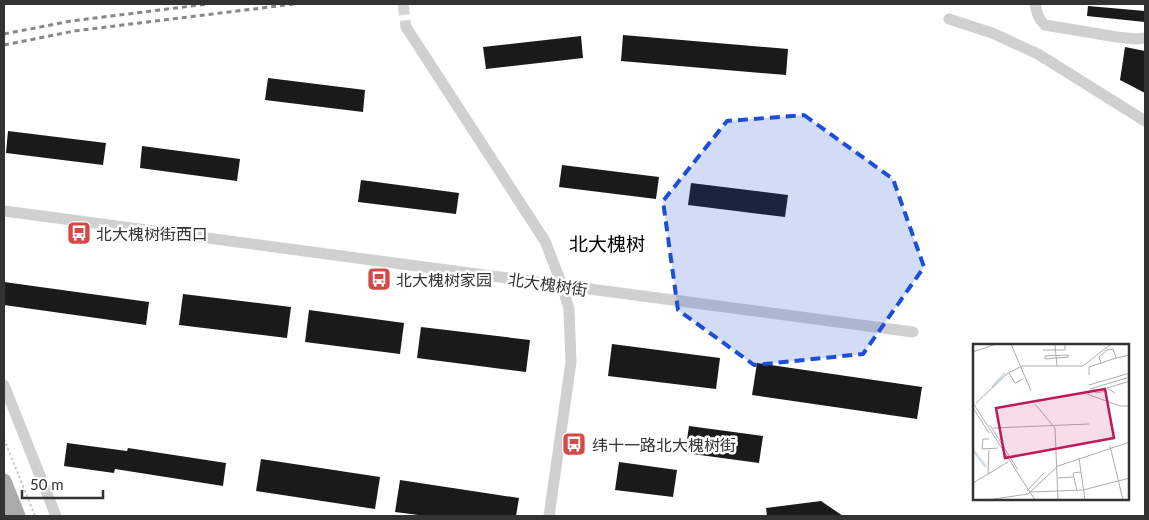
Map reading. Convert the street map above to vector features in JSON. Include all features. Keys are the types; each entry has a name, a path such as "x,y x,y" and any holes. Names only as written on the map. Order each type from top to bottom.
{"main road":[{"path":"4,481 18,516"},
{"path":"4,511 6,516"}],"street":[{"path":"1035,4 1040,20 1045,25 1117,37 1145,38"},
{"path":"949,19 992,33 1038,54 1145,121"},
{"path":"406,26 545,241 562,285 569,310 571,362 549,516"},
{"name":"北大槐树街","path":"4,210 914,332"},
{"path":"4,385 56,516"}],"path":[{"path":"4,439 35,516"}],"highlighted area":[{"path":"804,115 893,179 924,267 863,354 754,365 678,310 663,201 727,121"}],"building":[{"path":"1088,6 1145,11 1145,22 1087,16"},
{"path":"623,35 788,49 786,75 621,61"},
{"path":"581,36 583,58 486,69 483,47"},
{"path":"1125,47 1145,51 1145,93 1120,80"},
{"path":"268,78 365,90 363,112 265,100"},
{"path":"8,131 106,143 103,165 6,153"},
{"path":"142,146 240,159 237,181 140,168"},
{"path":"562,165 659,177 656,199 559,187"},
{"path":"361,180 459,193 456,214 358,202"},
{"path":"691,183 788,195 785,217 688,205"},
{"path":"4,282 149,302 146,325 4,305"},
{"path":"183,294 291,307 287,338 179,325"},
{"path":"309,310 404,323 400,354 305,342"},
{"path":"421,327 530,340 526,372 417,358"},
{"path":"612,344 720,358 716,389 608,376"},
{"path":"757,363 922,387 917,419 752,395"},
{"path":"689,426 763,436 759,463 685,453"},
{"path":"67,443 127,451 128,448 226,463 223,486 115,469 114,473 64,466"},
{"path":"261,459 380,477 375,509 256,491"},
{"path":"619,462 677,470 673,497 615,490"},
{"path":"400,480 519,498 516,516 426,516 395,512"},
{"path":"821,501 843,516 767,516 766,508"}],"tunnel":[{"path":"403,4 406,27"}],"railway":[{"path":"4,34 71,21 208,4"},
{"path":"4,45 74,31 294,4"}],"place":[{"name":"北大槐树街西口","path":"79,233"},
{"name":"北大槐树家园","path":"379,279"},
{"name":"纬十一路北大槐树街","path":"574,444"}],"district":[{"name":"北大槐树","path":"607,243"}]}
